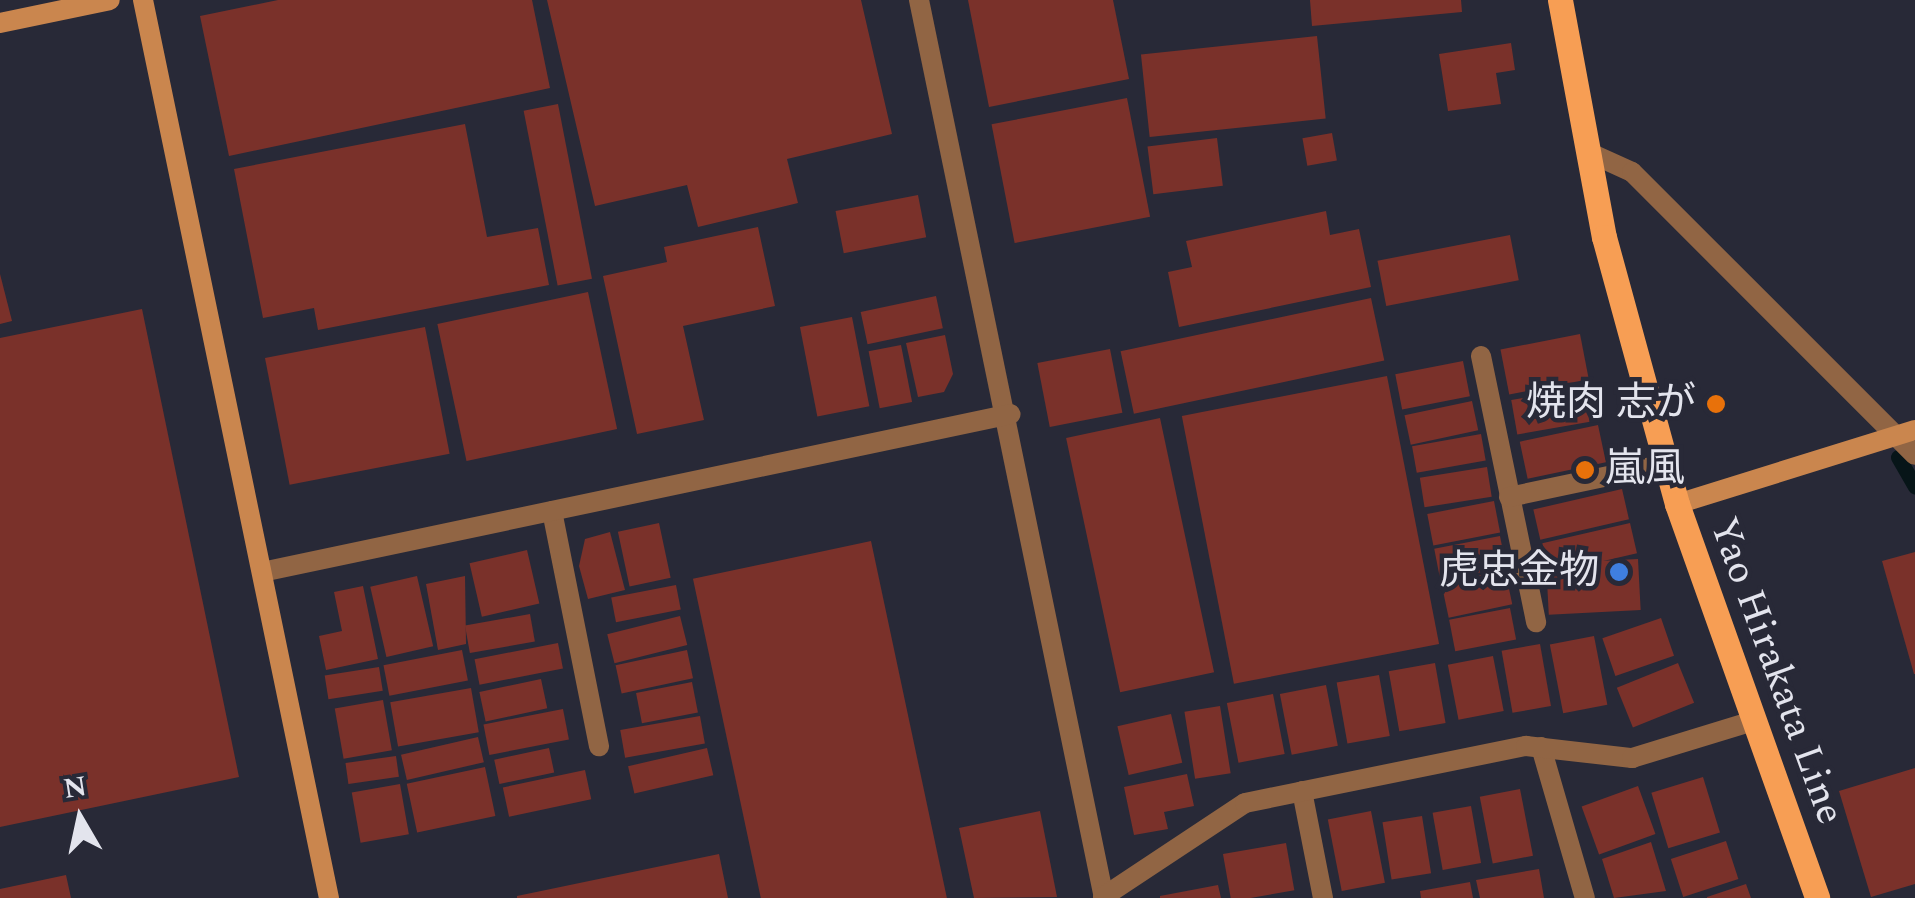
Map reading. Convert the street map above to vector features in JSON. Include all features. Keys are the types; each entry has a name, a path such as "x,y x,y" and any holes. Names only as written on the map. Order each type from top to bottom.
{"main road":[{"name":"Yao Hirakata Line","path":"1560,0 1588,152 1677,504 1817,898"}],"street":[{"path":"0,23 110,0"},
{"path":"143,0 328,898"},
{"path":"919,0 1011,414 1103,897 1245,803 1541,748 1632,758 1753,721"},
{"path":"1588,152 1632,172 1909,432 1915,455"},
{"path":"1480,356 1536,622"},
{"path":"262,572 1011,414"},
{"path":"1677,504 1909,432"},
{"path":"1509,498 1666,464"},
{"path":"552,511 599,746"},
{"path":"1541,748 1586,898"},
{"path":"1302,792 1323,898"}],"building":[{"path":"278,0 532,0 550,88 229,156 200,16"},
{"path":"547,0 861,0 892,134 787,159 798,203 698,227 687,185 595,206"},
{"path":"968,0 1113,0 1129,79 989,107"},
{"path":"1310,0 1461,0 1462,12 1312,26"},
{"path":"1317,36 1326,119 1150,137 1141,55"},
{"path":"1511,43 1515,70 1496,73 1501,104 1448,111 1439,54"},
{"path":"1127,98 1150,217 1015,243 992,124"},
{"path":"558,104 592,279 558,285 524,111"},
{"path":"465,124 487,237 538,228 549,285 318,330 314,308 263,318 234,169"},
{"path":"1332,133 1337,161 1307,166 1302,138"},
{"path":"1217,138 1223,186 1153,194 1148,147"},
{"path":"918,195 926,237 844,253 836,211"},
{"path":"1326,211 1330,235 1359,229 1371,287 1179,327 1168,272 1192,267 1186,241"},
{"path":"758,227 775,306 683,326 704,420 637,434 603,276 667,262 664,247"},
{"path":"1510,235 1519,280 1386,306 1377,261"},
{"path":"0,274 12,321 0,324"},
{"path":"588,292 617,429 466,461 437,324"},
{"path":"936,296 943,328 868,344 861,312"},
{"path":"1371,298 1384,361 1134,414 1121,351"},
{"path":"142,309 239,777 0,827 0,338"},
{"path":"852,317 869,406 817,416 800,327"},
{"path":"425,327 450,454 290,485 265,358"},
{"path":"1580,334 1589,379 1509,395 1500,349"},
{"path":"945,335 953,374 944,392 918,397 906,343"},
{"path":"901,345 912,402 880,408 869,351"},
{"path":"1110,349 1122,413 1050,427 1037,363"},
{"path":"1463,361 1470,396 1402,410 1395,374"},
{"path":"1387,376 1439,644 1234,684 1182,416"},
{"path":"1591,386 1597,420 1517,435 1511,400"},
{"path":"1472,401 1478,430 1411,445 1405,415"},
{"path":"1160,418 1214,672 1120,692 1066,438"},
{"path":"1598,425 1606,462 1528,479 1520,442"},
{"path":"1481,434 1486,461 1417,473 1412,446"},
{"path":"1487,467 1492,497 1425,507 1420,478"},
{"path":"1622,489 1629,519 1540,540 1533,509"},
{"path":"1494,501 1500,532 1433,545 1427,514"},
{"path":"659,523 671,578 630,587 618,532"},
{"path":"1630,523 1637,553 1549,573 1542,543"},
{"path":"610,532 625,590 588,599 579,566 585,539"},
{"path":"1500,536 1506,567 1440,580 1434,549"},
{"path":"871,541 947,898 761,898 693,579"},
{"path":"527,550 539,604 482,617 470,563"},
{"path":"1915,552 1915,674 1914,674 1882,561"},
{"path":"1638,559 1641,610 1549,615 1546,564"},
{"path":"1505,570 1512,604 1449,618 1441,584"},
{"path":"417,576 433,646 386,657 370,587"},
{"path":"465,576 466,644 438,650 426,584"},
{"path":"676,585 681,610 616,622 611,598"},
{"path":"363,586 378,659 326,670 319,636 342,631 334,592"},
{"path":"1510,608 1516,639 1455,651 1449,620"},
{"path":"530,614 535,642 470,653 465,625"},
{"path":"680,616 687,645 614,663 607,634"},
{"path":"1661,618 1674,656 1615,676 1602,638"},
{"path":"1594,636 1607,705 1563,713 1550,645"},
{"path":"558,643 563,669 480,685 475,659"},
{"path":"1540,644 1551,706 1513,713 1502,651"},
{"path":"462,650 468,680 389,696 383,665"},
{"path":"687,650 693,678 622,694 616,665"},
{"path":"1493,656 1504,711 1459,720 1448,665"},
{"path":"1435,663 1446,723 1399,731 1389,671"},
{"path":"1678,663 1694,703 1633,728 1617,688"},
{"path":"379,667 383,691 328,699 325,676"},
{"path":"1379,675 1390,736 1347,744 1337,682"},
{"path":"541,679 547,708 486,721 479,692"},
{"path":"692,682 698,712 642,723 636,693"},
{"path":"1326,685 1338,746 1292,755 1280,694"},
{"path":"471,688 479,732 398,747 390,702"},
{"path":"1273,694 1285,754 1239,763 1227,703"},
{"path":"383,700 392,750 344,759 335,709"},
{"path":"1220,706 1231,773 1195,779 1184,712"},
{"path":"563,709 569,739 489,755 483,724"},
{"path":"1171,714 1182,763 1129,775 1117,726"},
{"path":"700,716 705,744 625,758 620,730"},
{"path":"478,737 484,762 407,780 401,755"},
{"path":"549,748 554,772 499,784 494,760"},
{"path":"707,748 713,775 634,794 628,766"},
{"path":"396,756 399,777 348,784 345,763"},
{"path":"485,767 495,816 417,833 407,784"},
{"path":"1915,768 1915,884 1871,897 1839,791"},
{"path":"585,770 591,799 509,817 503,787"},
{"path":"1187,774 1194,806 1164,812 1168,829 1134,835 1124,787"},
{"path":"1703,777 1720,832 1668,848 1651,793"},
{"path":"400,784 409,834 361,843 352,793"},
{"path":"1638,786 1655,834 1599,854 1582,807"},
{"path":"1520,789 1533,856 1493,864 1480,797"},
{"path":"1471,806 1481,863 1443,870 1433,813"},
{"path":"1040,811 1057,897 974,898 959,828"},
{"path":"1371,811 1385,883 1342,891 1328,819"},
{"path":"1422,816 1431,873 1392,880 1382,822"},
{"path":"1726,841 1738,879 1683,897 1671,859"},
{"path":"1651,842 1666,891 1614,898 1602,859"},
{"path":"1286,843 1294,890 1231,898 1223,854"},
{"path":"719,854 728,898 517,898 517,896"},
{"path":"1539,869 1544,898 1480,898 1476,880"},
{"path":"66,875 71,898 0,898 0,889"},
{"path":"1470,882 1473,898 1421,898 1420,891"},
{"path":"1746,884 1751,898 1707,898 1707,897"},
{"path":"1218,885 1221,898 1160,898 1160,896"}],"waterway":[{"path":"1898,457 1915,486"}],"place":[{"name":"焼肉 志が","path":"1716,404"},
{"name":"嵐風","path":"1585,470"},
{"name":"虎忠金物","path":"1619,572"}]}
